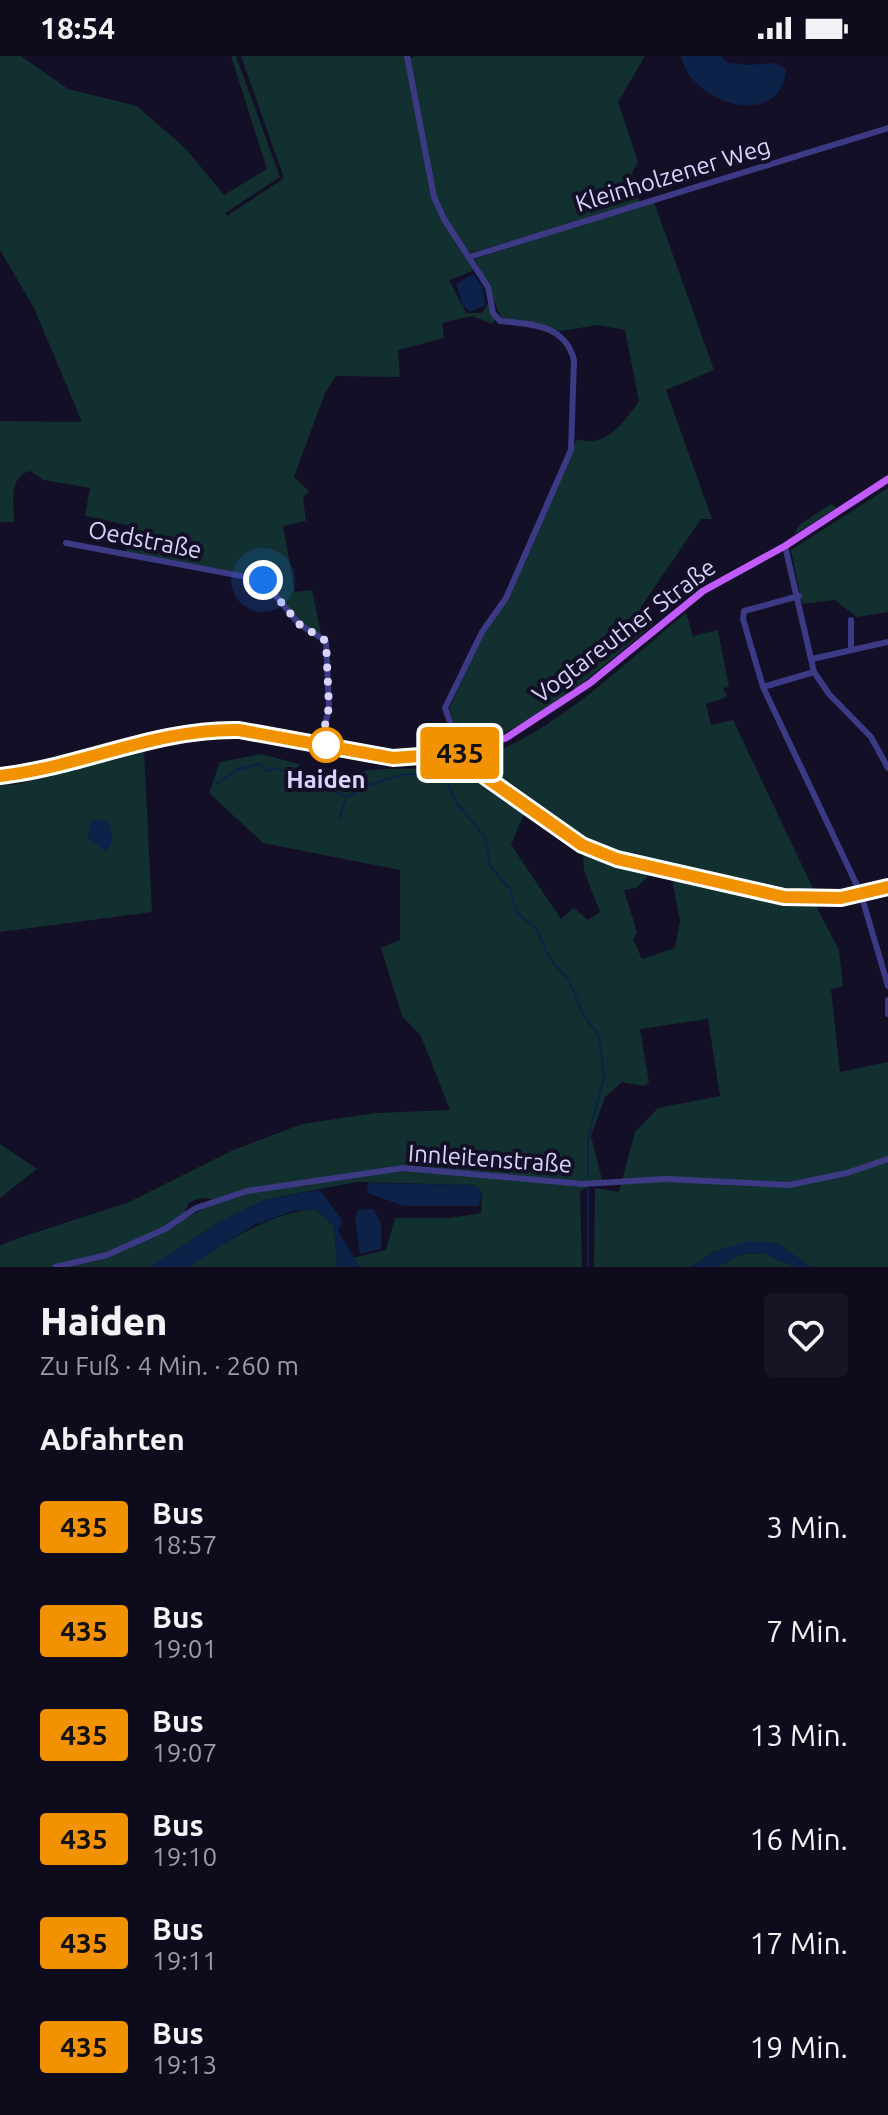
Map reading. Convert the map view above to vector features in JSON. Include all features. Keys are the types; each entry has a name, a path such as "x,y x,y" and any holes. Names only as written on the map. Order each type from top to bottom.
{"main road":[{"name":"Vogtareuther Straße","path":"0,776 34,772 93,754 217,730 239,730 393,758 461,753 506,738 539,720 703,591 785,546 888,479"}],"street":[{"path":"407,56 434,197 488,287 493,313 500,321 525,323 561,334 570,346 574,360 571,450 506,598 482,632 445,708 461,753 474,769 582,845 605,855 784,897 820,900 888,887"},
{"name":"Kleinholzener Weg","path":"469,257 888,128"},
{"name":"Oedstraße","path":"66,543 263,580 299,624 326,641 329,707 321,744"},
{"path":"785,546 799,596 814,672 829,694 871,737 888,768"},
{"path":"799,596 744,611 763,687 861,894 888,986"},
{"path":"851,620 851,650"},
{"path":"812,659 888,642"},
{"path":"763,687 814,672"},
{"path":"888,1000 888,1014"},
{"name":"Innleitenstraße","path":"55,1267 107,1255 165,1229 196,1208 247,1191 403,1168 583,1184 666,1179 789,1185 847,1173 888,1159"}],"green space":[{"path":"0,56 21,56 68,89 137,106 186,149 224,195 267,169 231,56 236,56 280,177 225,213 227,216 284,178 241,56 406,56 429,187 439,214 475,270 449,280 466,313 482,313 489,302 496,319 492,324 472,316 442,323 444,338 398,350 400,377 336,376 325,393 294,477 309,491 303,498 306,521 283,526 295,592 312,590 322,638 300,622 262,576 125,554 131,526 85,516 90,488 44,480 30,471 23,474 15,485 14,522 0,522 0,421 82,422 34,308 0,250"},
{"path":"645,56 618,102 638,162 632,173 639,202 470,253 455,236 434,189 410,58"},
{"path":"654,202 714,370 666,390 712,519 701,519 641,607 655,623 541,712 490,739 463,748 449,709 483,633 508,599 577,439 587,441 605,437 620,425 639,401 625,330 598,325 560,331 502,319 475,259"},
{"path":"888,488 888,612 857,617 835,600 802,604 791,550"},
{"path":"831,504 836,508 794,535 799,525"},
{"path":"686,613 693,636 718,630 729,687 723,688 727,697 706,704 711,725 733,720 819,901 817,908 839,950 843,986 831,989 840,1072 888,1062 888,1267 811,1267 776,1243 716,1251 690,1267 594,1267 595,1188 619,1192 635,1132 658,1108 720,1096 708,1019 640,1029 649,1083 644,1086 622,1082 605,1097 591,1136 602,1180 580,1191 582,1267 360,1267 352,1258 386,1250 395,1218 449,1218 481,1213 482,1193 474,1185 356,1182 264,1200 221,1221 150,1267 0,1267 0,1246 129,1202 231,1151 302,1124 376,1113 450,1110 421,1036 402,1016 381,948 400,940 400,870 263,843 209,793 220,762 261,754 299,764 299,773 334,782 361,771 438,768 486,756 518,741 577,703","holes":["526,809 583,850 584,871 600,912 588,920 574,908 561,919 511,845","650,874 672,878 680,921 675,948 642,959 633,939 637,932 624,890 636,888","202,1198 212,1199 213,1203 189,1217 184,1215 189,1202"]},
{"path":"144,750 152,912 0,932 0,783 14,785"},
{"path":"0,1144 37,1169 0,1198"},
{"path":"315,1209 334,1226 337,1267 189,1267 264,1223"},
{"path":"763,1253 795,1267 716,1267 743,1254"}],"water":[{"path":"681,56 721,56 726,62 747,65 776,63 786,69 781,88 769,100 753,105 735,104 717,98 701,87 688,73"},
{"path":"473,274 482,286 486,305 470,312 463,306 456,284"},
{"path":"99,819 109,822 111,830 112,842 105,851 88,838 90,822"},
{"path":"368,1183 474,1185 482,1192 479,1206 404,1206 367,1193"},
{"path":"320,1190 343,1221 338,1231 360,1267 337,1267 334,1226 315,1209 293,1211 254,1225 189,1267 150,1267 221,1221 264,1200"},
{"path":"373,1209 381,1223 381,1249 360,1254 355,1217 358,1210"},
{"path":"749,1241 776,1243 811,1267 795,1267 763,1253 743,1254 716,1267 690,1267 716,1251"}],"waterway":[{"path":"217,783 239,769 260,764 266,771 276,768 347,797 368,785 406,774 444,775 456,802 485,837 490,866 510,889 517,913 536,928 550,959 569,980 582,1013 599,1036 604,1077 588,1139 588,1177"},
{"path":"339,819 346,798"},
{"path":"588,1189 588,1267"}],"bus line":[{"name":"435","path":"0,776 34,772 93,754 217,730 239,730 393,758 461,753 474,769 582,845 617,859 784,897 841,898 888,887"}],"place":[{"name":"Haiden","path":"326,745"}],"route":[{"path":"263,580 299,624 326,641 329,707 321,744 326,745"}]}
